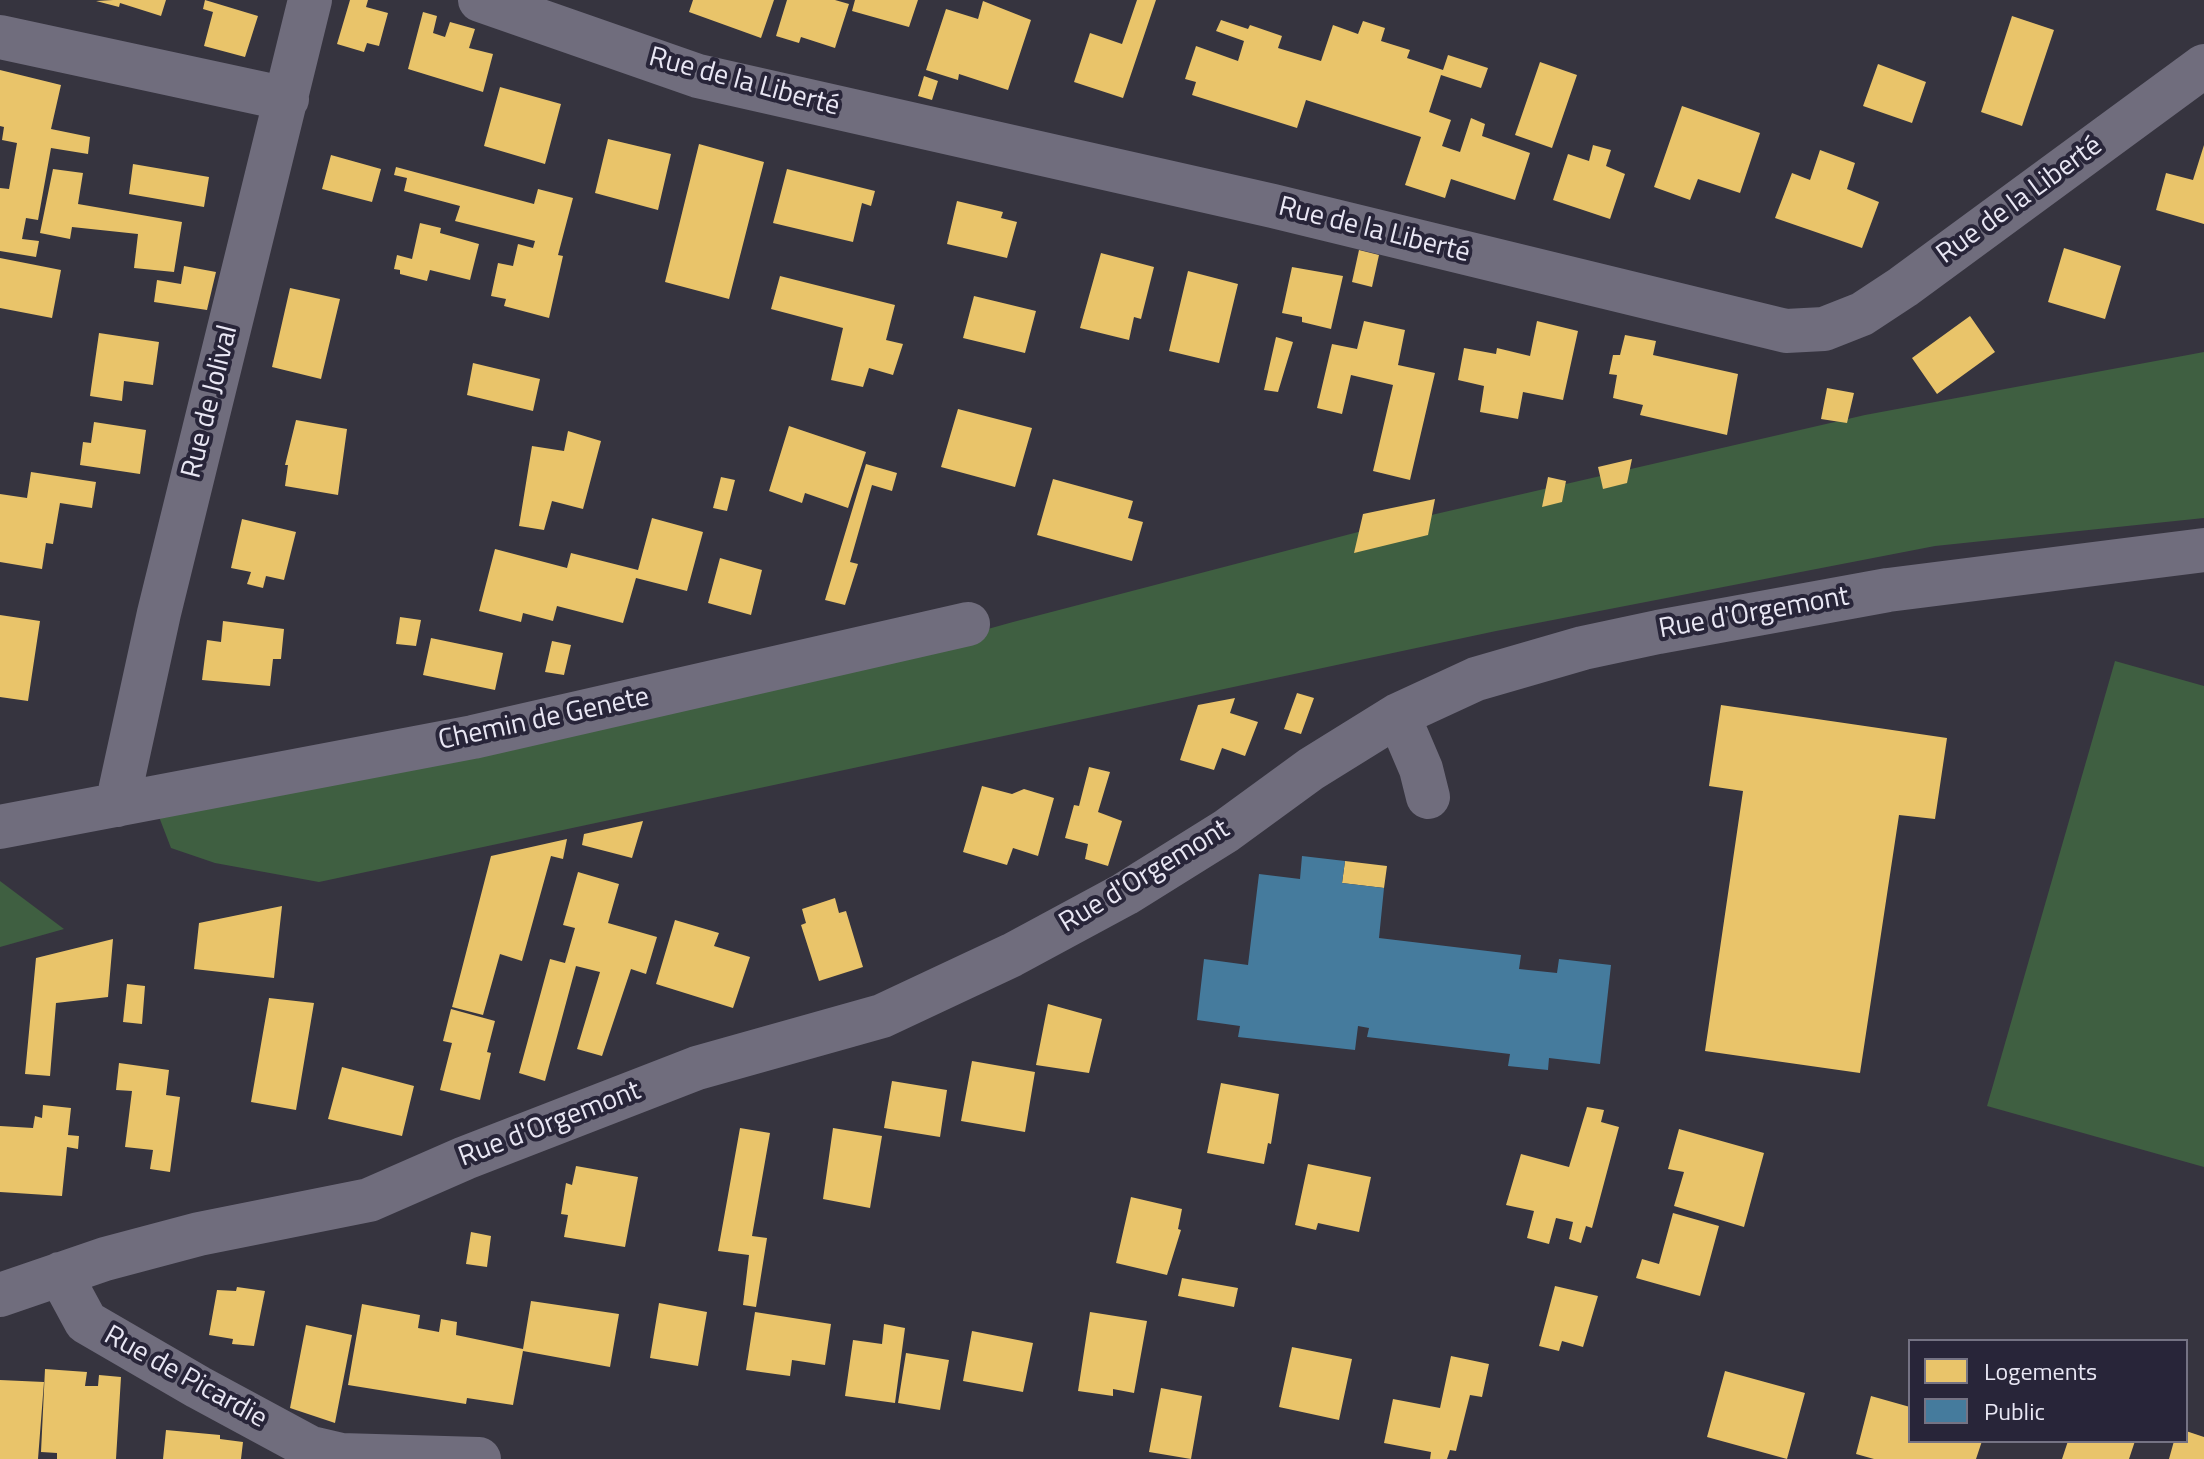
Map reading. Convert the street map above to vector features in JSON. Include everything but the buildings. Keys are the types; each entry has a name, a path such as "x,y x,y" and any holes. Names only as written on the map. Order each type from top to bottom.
{"street":[{"name":"Rue de Jolival","path":"117,805 159,613 310,0"},
{"name":"Rue de la Liberté","path":"508,5 698,76 1273,206 1786,331 1824,329 1862,314 2204,66"},
{"path":"0,37 287,99"},
{"name":"Rue d'Orgemont","path":"0,1295 76,1268 199,1234 369,1200 465,1158 697,1068 882,1016 1012,955 1125,894 1226,831 1311,769 1398,715 1476,679 1583,648 1888,590 2204,550"},
{"name":"Chemin de Genete","path":"0,827 473,737 968,624"},
{"path":"1398,715 1421,769 1428,797"},
{"name":"Rue de Picardie","path":"76,1268 86,1322 311,1448 341,1455 479,1459"}],"green space":[{"path":"2204,352 2204,518 1935,546 1496,631 319,882 215,863 171,848 156,809 765,691 1013,622 1362,531 1865,415"},
{"path":"2115,661 2204,686 2204,1167 1987,1106"},
{"path":"0,881 64,929 0,947"}]}
